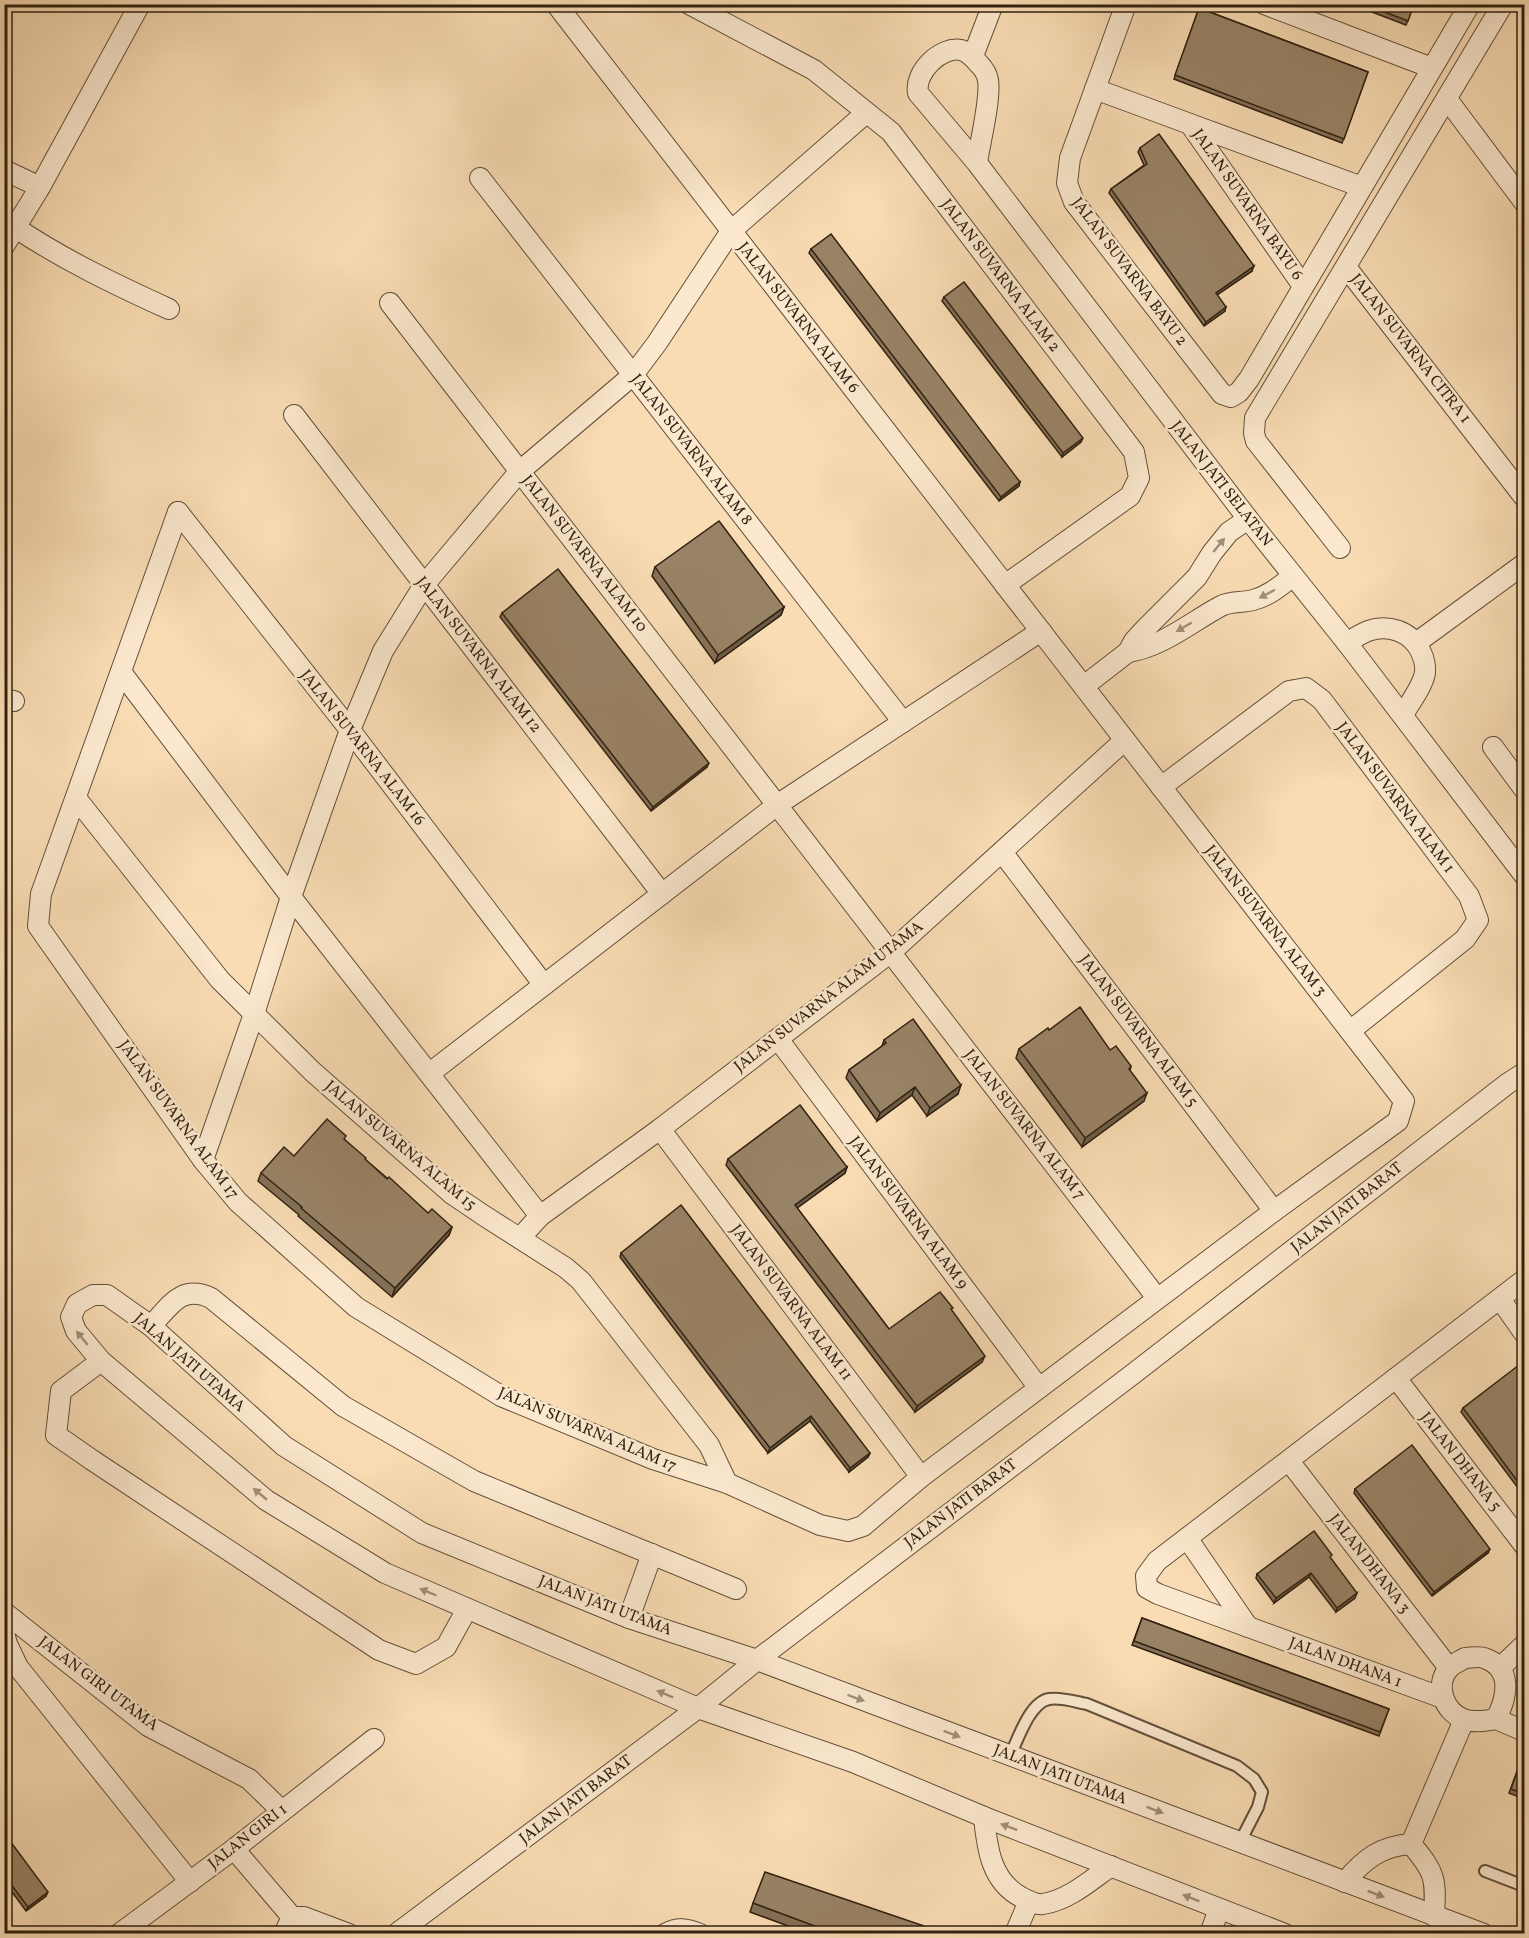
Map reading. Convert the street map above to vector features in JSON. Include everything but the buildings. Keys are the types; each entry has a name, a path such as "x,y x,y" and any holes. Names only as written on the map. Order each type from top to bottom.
{"street":[{"path":"4,246 40,187 140,4"},
{"name":"JALAN SUVARNA ALAM 6","path":"556,4 1084,686"},
{"name":"JALAN SUVARNA ALAM 2","path":"689,4 814,70 891,132 1134,452 1139,478 1130,495 1005,585"},
{"path":"976,163 988,91 988,78 973,56 993,4"},
{"name":"JALAN SUVARNA BAYU 2","path":"1126,4 1070,158 1067,183 1074,202 1222,394 1231,397 1239,392 1249,379 1303,286"},
{"path":"1264,4 1432,68"},
{"path":"1303,286 1470,4"},
{"path":"1346,267 1503,4"},
{"name":"JALAN JATI SELATAN","path":"973,56 962,50 948,50 923,69 916,85 918,93 976,163 1524,875"},
{"name":"JALAN SUVARNA BAYU 6","path":"1095,89 1362,187"},
{"path":"1447,99 1524,202"},
{"path":"203,1160 254,1014 291,897 350,730 383,651 424,585 520,471 633,375 657,343 731,231 866,113"},
{"name":"JALAN SUVARNA BAYU 6","path":"1190,124 1303,286"},
{"path":"4,170 40,187"},
{"name":"JALAN SUVARNA ALAM 8","path":"480,178 903,722"},
{"path":"16,228 43,246 113,284 169,309"},
{"name":"JALAN SUVARNA CITRA 1","path":"1340,548 1256,441 1254,426 1255,418 1346,267 1524,497"},
{"name":"JALAN SUVARNA ALAM 10","path":"390,303 891,952"},
{"name":"JALAN SUVARNA ALAM 12","path":"294,415 662,894"},
{"name":"JALAN SUVARNA ALAM 16","path":"121,672 178,512 350,730 544,985"},
{"path":"1084,686 1128,652 1145,629 1197,578 1212,553 1229,532 1248,519"},
{"path":"1416,643 1524,564"},
{"path":"1128,652 1141,650 1154,644 1224,605 1268,595 1293,576"},
{"path":"1347,643 1369,631 1386,629 1404,632 1416,643 1425,660 1425,673 1422,683 1403,715"},
{"path":"430,1073 777,805 1041,631"},
{"path":"76,798 121,672"},
{"path":"121,672 291,897 540,1216"},
{"name":"JALAN SUVARNA ALAM 3","path":"1084,686 1404,1101"},
{"name":"JALAN SUVARNA ALAM 1","path":"1161,787 1289,691 1306,688 1322,700 1469,896 1478,920 1465,939 1350,1031"},
{"name":"JALAN SUVARNA ALAM UTAMA","path":"520,1238 540,1216 660,1129 891,952 1125,740"},
{"path":"1493,747 1524,789"},
{"name":"JALAN SUVARNA ALAM 17","path":"76,798 41,894 38,926 203,1160 238,1202 356,1307 501,1396 652,1459 727,1484 820,1526 848,1531 863,1526 921,1477 1157,1298 1398,1121 1404,1101"},
{"name":"JALAN SUVARNA ALAM 15","path":"76,798 220,980 313,1072 452,1194 566,1268 581,1281 709,1445 727,1484"},
{"name":"JALAN SUVARNA ALAM 5","path":"1002,852 1274,1210"},
{"name":"JALAN SUVARNA ALAM 7","path":"891,952 1157,1298"},
{"name":"JALAN SUVARNA ALAM 9","path":"778,1039 1039,1388"},
{"name":"JALAN JATI BARAT","path":"396,1934 698,1708 757,1660 1133,1374 1507,1083 1524,1073"},
{"name":"JALAN SUVARNA ALAM 11","path":"660,1129 921,1477"},
{"path":"1248,1627 1187,1538 1524,1280"},
{"path":"152,1326 177,1298 188,1293 201,1293 211,1298 334,1399 474,1481 736,1589"},
{"name":"JALAN JATI UTAMA","path":"1285,1934 984,1817 853,1761 698,1708 385,1574 266,1500 101,1361 76,1331 71,1317 77,1304 93,1295 107,1295 152,1326 284,1446 422,1533 629,1618 757,1660 1484,1934"},
{"path":"1500,1299 1524,1333"},
{"path":"101,1361 61,1391 56,1435 92,1460 379,1650 416,1664 446,1647 467,1609"},
{"name":"JALAN DHANA 5","path":"1396,1378 1524,1545"},
{"name":"JALAN DHANA 3","path":"1289,1461 1449,1668"},
{"name":"JALAN DHANA 1","path":"1187,1538 1157,1561 1146,1576 1147,1588 1443,1698"},
{"path":"629,1618 652,1554"},
{"name":"JALAN GIRI UTAMA","path":"4,1612 148,1726 249,1779 282,1811"},
{"name":"JALAN GIRI UTAMA","path":"4,1633 18,1667 190,1882"},
{"path":"1500,1668 1524,1645"},
{"path":"1496,1719 1503,1705 1507,1686 1500,1668 1484,1658 1465,1658 1449,1668 1442,1682 1443,1698 1451,1712 1464,1720 1477,1722 1496,1719 1524,1731"},
{"path":"1411,1844 1464,1720"},
{"name":"JALAN GIRI 1","path":"119,1934 234,1849 374,1738"},
{"path":"984,1817 986,1844 997,1876 1007,1889 1029,1901 1040,1905 1070,1895 1112,1866"},
{"path":"1345,1882 1371,1855 1398,1845 1411,1844"},
{"path":"1411,1844 1425,1861 1436,1883 1434,1916"},
{"path":"234,1849 288,1925 304,1917 349,1934"},
{"path":"1015,1934 1029,1901"},
{"path":"1210,1934 1219,1909"},
{"path":"665,1934 675,1929 693,1931"}],"lane":[{"path":"1010,1756 1034,1707 1048,1699 1087,1704 1236,1766 1254,1779 1262,1792 1258,1807 1240,1842"},
{"path":"1485,1871 1524,1886"}]}
